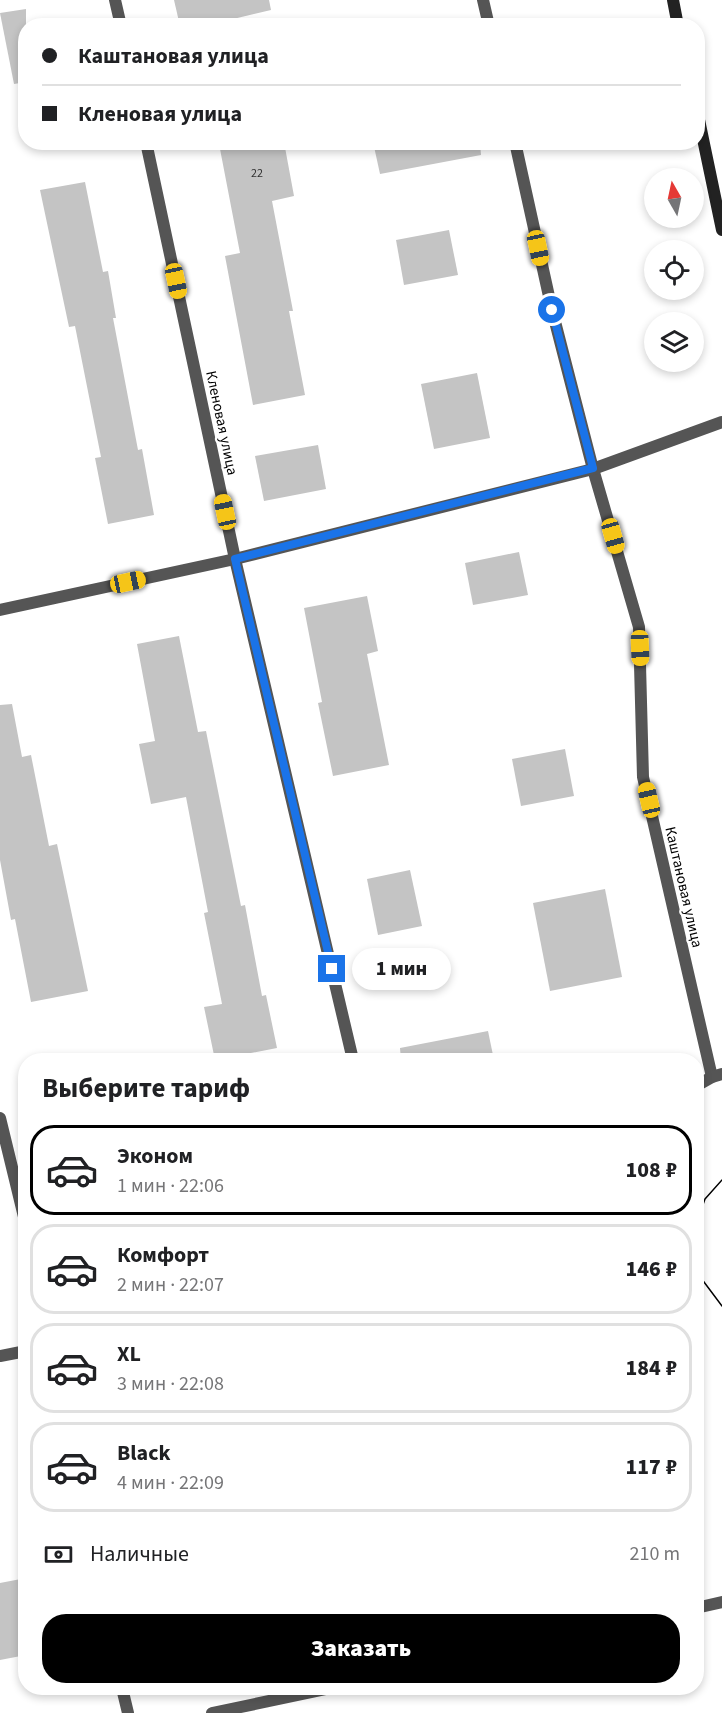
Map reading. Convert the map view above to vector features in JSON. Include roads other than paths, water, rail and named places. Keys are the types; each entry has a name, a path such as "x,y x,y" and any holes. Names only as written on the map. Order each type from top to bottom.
{"main road":[{"path":"673,0 676,18"},
{"path":"705,149 722,230"}],"street":[{"path":"115,0 119,18"},
{"path":"483,0 487,18"},
{"name":"Кленовая улица","path":"148,150 235,559 351,1053"},
{"name":"Каштановая улица","path":"517,150 552,310 593,468 639,627 643,777 717,1075"},
{"path":"0,610 235,559 593,468 722,422"},
{"path":"0,1118 18,1192"},
{"path":"0,1356 18,1353"},
{"path":"704,1606 722,1602"},
{"path":"124,1695 128,1713"},
{"path":"212,1713 298,1695"}],"tram line":[{"path":"704,1202 722,1180"},
{"path":"704,1282 722,1306"}]}
